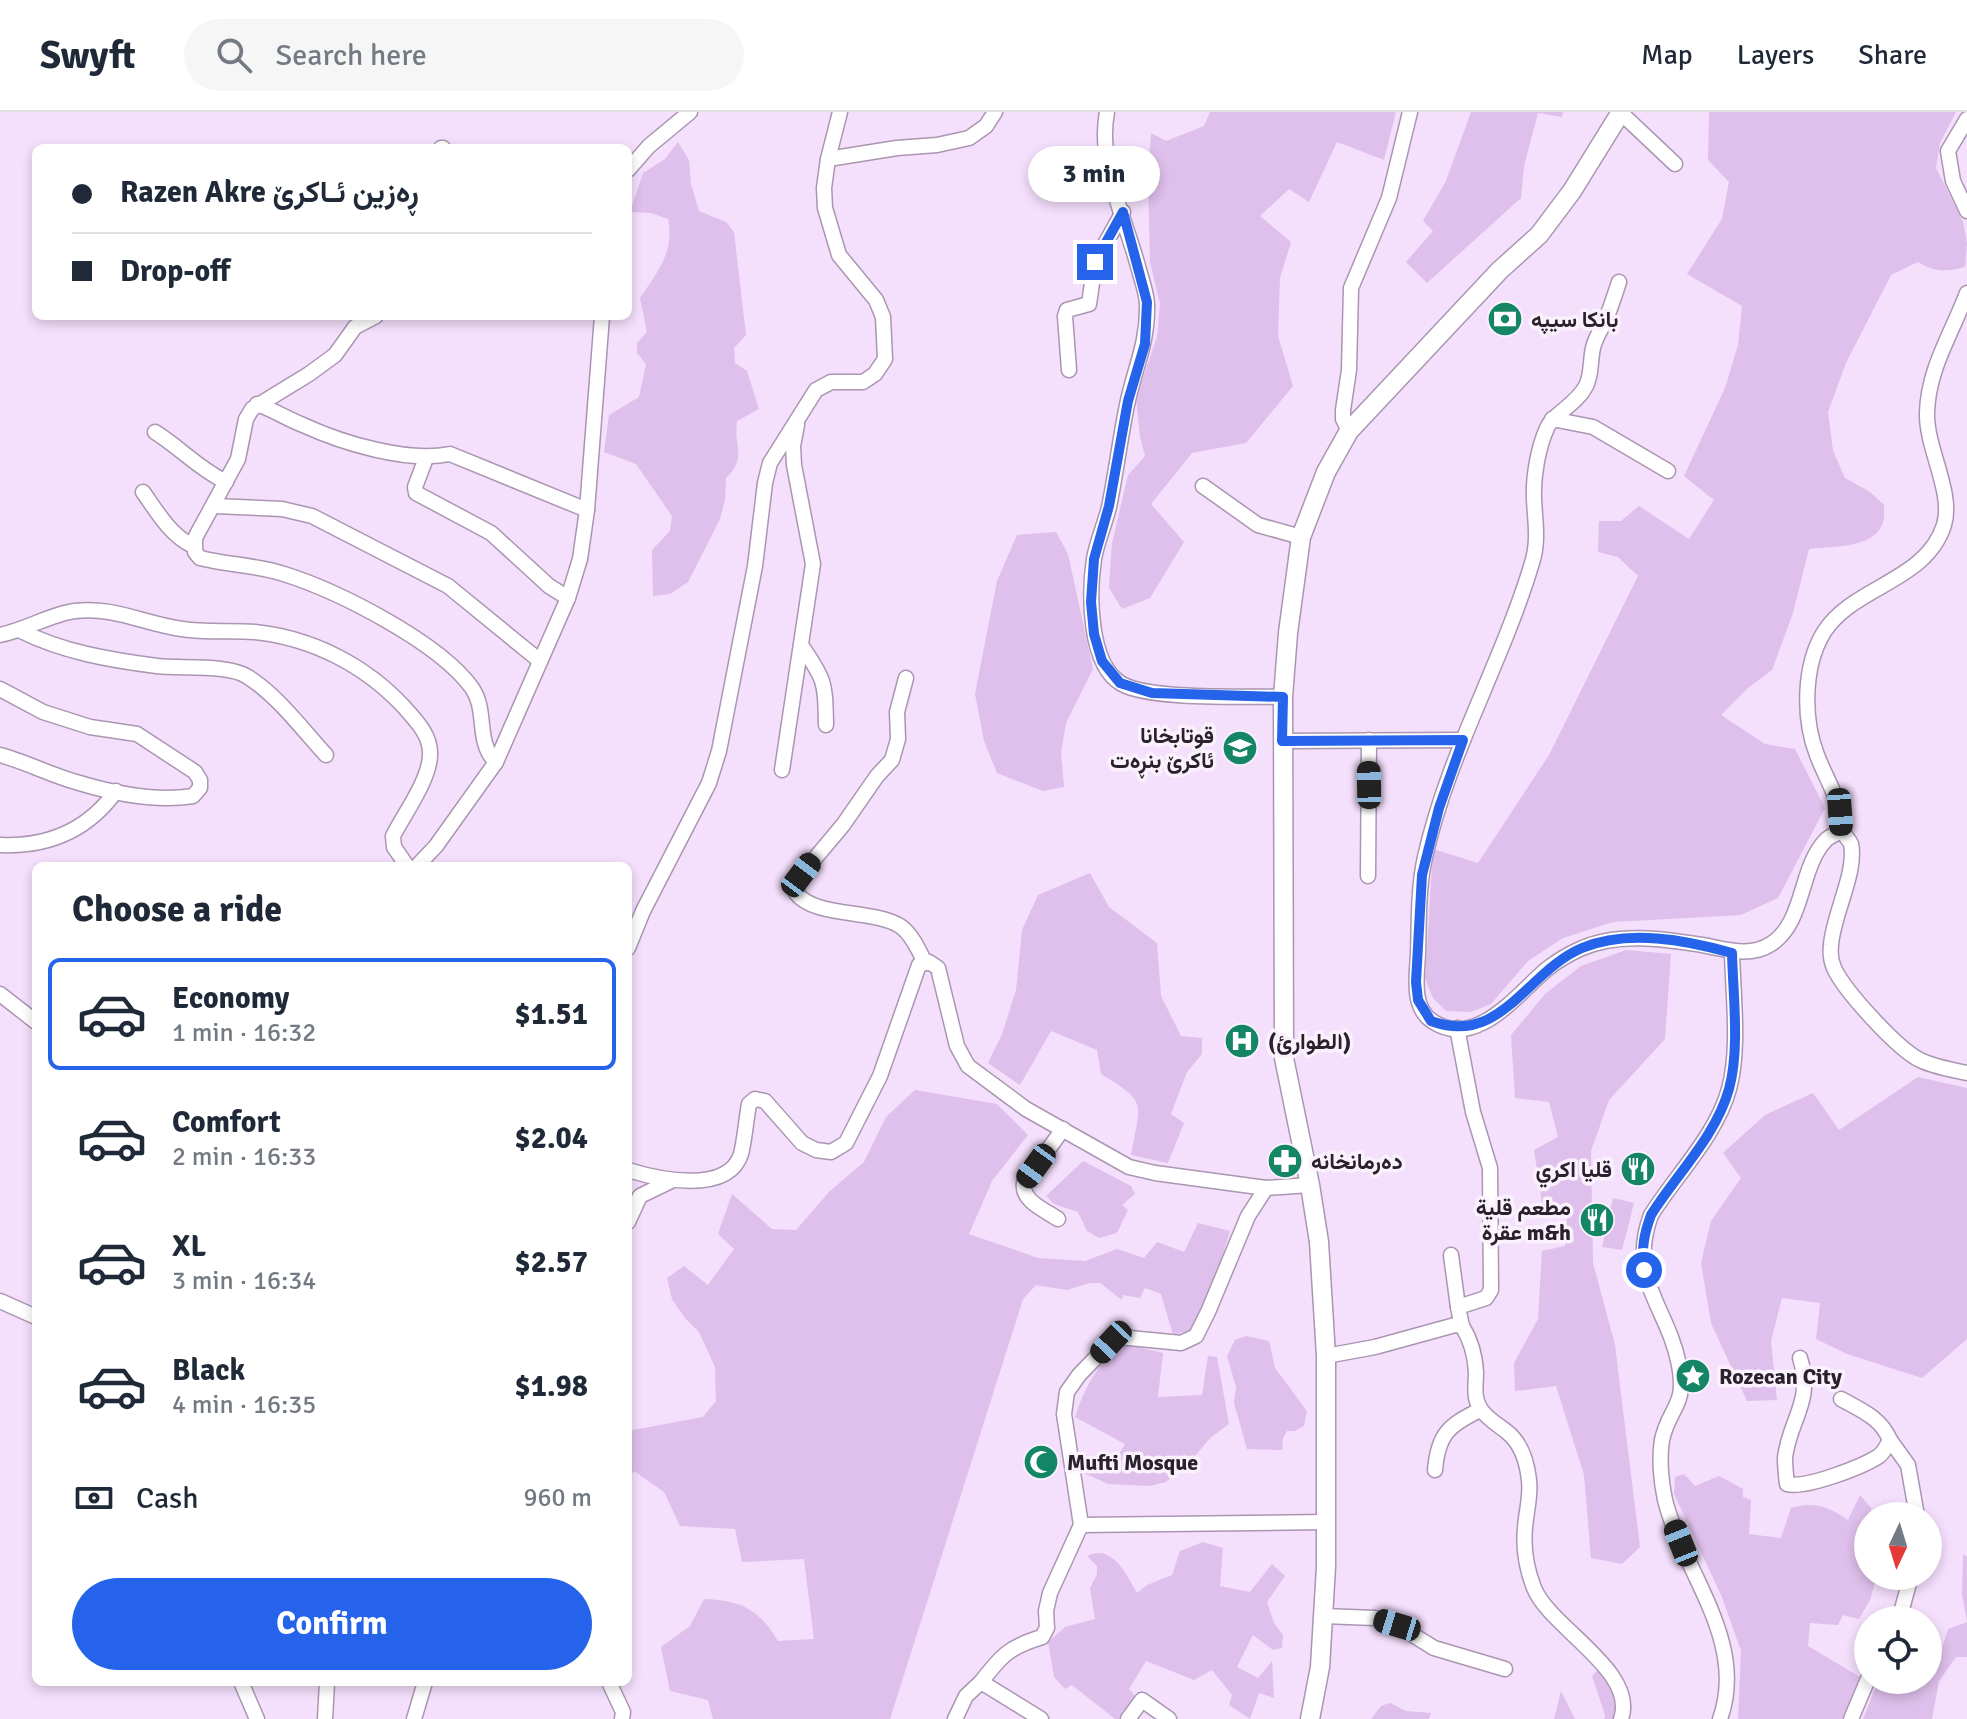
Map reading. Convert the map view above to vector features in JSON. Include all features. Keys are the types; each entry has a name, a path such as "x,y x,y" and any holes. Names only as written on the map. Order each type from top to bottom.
{"street":[{"path":"632,165 649,146 690,112"},
{"path":"632,938 709,783 719,751 755,566 770,463 807,401 822,385 863,382 875,374 885,359 883,317 876,300 839,255 831,231 824,188 840,112"},
{"path":"828,159 969,138 986,126 995,112"},
{"path":"1107,112 1103,131 1104,152 1147,302 1147,316 1145,344 1128,401 1109,506 1094,559 1091,602 1094,634 1102,661 1120,683 1152,693 1283,697"},
{"path":"1349,431 1343,419 1343,410 1349,370 1351,288 1389,198 1410,112"},
{"path":"1310,1719 1320,1667 1323,1616 1326,1356 1319,1242 1284,1058 1283,697 1301,537 1326,472 1349,431 1500,270 1539,235 1572,191 1621,112 1675,164"},
{"path":"1967,119 1948,151 1953,181 1967,211"},
{"path":"1069,370 1067,310 1089,304 1095,262 1123,212"},
{"path":"1619,282 1593,347 1590,377 1584,389 1563,413 1552,419 1542,441 1534,497 1537,542 1533,561 1463,740 1435,822 1422,875 1416,982 1418,1000 1431,1021 1457,1028 1493,1018 1547,969 1595,943 1616,939 1657,940 1706,946 1732,953 1768,946 1783,932 1826,839 1842,831"},
{"path":"1967,293 1931,374 1927,414 1931,448 1946,508 1945,523 1939,538 1905,574 1837,617 1824,632 1815,653 1807,713 1810,734 1840,812 1842,831 1851,843 1850,866 1832,936 1835,971 1852,995 1918,1060 1967,1073"},
{"path":"193,546 243,445 246,419 257,404 335,355 355,327 368,320"},
{"path":"421,862 436,846 496,762 568,598 580,559 587,510 602,320"},
{"path":"257,404 319,432 395,454 426,458 450,454 587,510"},
{"path":"782,770 813,564 794,465 793,446 798,417"},
{"path":"1552,419 1593,427 1668,471"},
{"path":"155,432 176,445 198,467 226,482"},
{"path":"426,458 415,487 416,493 491,533 549,586 568,598"},
{"path":"1203,486 1258,525 1301,537"},
{"path":"143,492 167,526 181,540 193,546 200,558 282,573 317,586 386,620 429,649 471,687 477,698 484,743 488,754 496,762"},
{"path":"214,506 282,509 312,516 448,586 540,661"},
{"path":"0,635 21,631 72,611 108,610 181,629 283,636 329,653 365,672 420,725 429,742 431,757 426,774 393,836 394,847 404,862"},
{"path":"21,631 51,646 95,656 157,666 240,672 269,694 326,755"},
{"path":"801,645 818,670 826,690 826,725"},
{"path":"906,678 897,712 898,739 892,760 801,875 796,893 801,900 813,904 887,920 902,927 925,963"},
{"path":"0,689 43,712 90,727 137,734 195,772 200,788 193,796 179,798 116,791 78,783 0,755"},
{"path":"1368,876 1369,740"},
{"path":"1282,741 1463,740"},
{"path":"0,845 34,844 83,826 103,809 116,791"},
{"path":"1720,1719 1727,1697 1727,1681 1715,1617 1670,1518 1662,1479 1662,1441 1681,1395 1682,1378 1644,1270 1642,1253 1651,1215 1719,1114 1729,1090 1733,1067 1732,953"},
{"path":"632,1213 640,1196 661,1184 723,1174 736,1163 741,1154 749,1104 755,1099 765,1101 802,1143 816,1150 831,1152 846,1143 880,1076 919,965 929,962 938,968 957,1046 968,1066 1026,1109 1129,1167 1266,1188 1310,1185"},
{"path":"0,994 32,1019"},
{"path":"1457,1028 1473,1112 1490,1168 1491,1275 1491,1290 1486,1298 1458,1307"},
{"path":"1058,1219 1026,1197 1023,1190 1024,1183 1063,1129"},
{"path":"632,1171 673,1180"},
{"path":"955,1719 966,1696 997,1661 1016,1644 1042,1637 1047,1628 1046,1611 1050,1593 1081,1525 1064,1414 1067,1392 1090,1364 1119,1337 1181,1343 1196,1336 1248,1216 1266,1188"},
{"path":"1451,1255 1462,1326 1473,1349 1480,1410 1509,1433 1524,1457 1530,1494 1524,1544 1534,1588 1554,1617 1609,1672 1619,1688 1623,1703 1621,1719"},
{"path":"0,1301 32,1315"},
{"path":"1326,1356 1375,1347 1455,1325 1462,1326"},
{"path":"1800,1358 1805,1384 1801,1409 1785,1457 1787,1484 1798,1487 1832,1474 1848,1472 1882,1454 1890,1440"},
{"path":"1841,1399 1885,1428 1908,1465 1915,1502"},
{"path":"1435,1470 1436,1448 1442,1437 1458,1422 1480,1410"},
{"path":"1081,1525 1326,1522"},
{"path":"1323,1616 1375,1618 1397,1625 1434,1648 1505,1669"},
{"path":"981,1682 1041,1719"},
{"path":"243,1686 257,1719"},
{"path":"325,1719 327,1686"},
{"path":"414,1719 424,1686"},
{"path":"611,1686 623,1712 622,1719"},
{"path":"1851,1719 1859,1694"},
{"path":"1128,1719 1142,1700 1169,1719"}],"shaded area":[{"path":"1210,112 1396,112 1384,160 1337,142 1309,202 1289,189 1260,216 1291,242 1280,278 1278,336 1293,386 1246,443 1192,453 1151,504 1184,542 1150,598 1122,609 1109,588 1112,543 1128,475 1145,456 1136,398 1157,337 1160,304 1150,262 1148,177 1151,133 1166,141 1204,126"},
{"path":"1471,112 1563,112 1562,117 1538,113 1524,166 1521,198 1427,283 1406,262 1433,231 1423,221 1446,181"},
{"path":"1709,112 1956,112 1940,143 1936,168 1963,222 1967,243 1965,267 1940,270 1918,262 1891,275 1846,363 1828,412 1833,451 1845,478 1870,492 1884,505 1883,523 1877,533 1860,542 1809,549 1793,613 1772,670 1721,715 1765,744 1795,749 1825,808 1778,898 1741,915 1613,922 1563,938 1528,961 1491,1004 1471,1012 1446,1011 1433,998 1425,979 1433,849 1478,863 1549,755 1638,576 1618,557 1598,552 1599,521 1621,521 1639,506 1689,539 1714,500 1684,476 1725,388 1738,345 1742,306 1687,274 1722,219 1729,182 1708,160"},
{"path":"678,142 689,160 691,184 699,211 726,222 734,232 746,335 734,348 735,363 747,371 759,409 737,421 738,458 733,471 726,478 720,519 688,582 670,594 653,596 652,550 670,531 672,516 636,464 604,452 609,415 639,397 646,364 637,353 637,343 647,332 640,298 663,261 670,231 668,219 651,213 632,212 632,206 643,173 665,159"},
{"path":"1056,532 1068,554 1093,669 1066,723 1061,752 1064,787 1043,791 997,773 984,741 975,694 997,581 1017,535"},
{"path":"1090,873 1109,907 1157,943 1161,996 1181,1036 1202,1038 1202,1054 1187,1072 1171,1114 1184,1123 1168,1163 1131,1155 1137,1106 1127,1091 1101,1074 1097,1050 1051,1031 1020,1085 988,1063 1002,1034 1016,990 1022,930 1038,895"},
{"path":"1626,950 1671,954 1665,1039 1609,1100 1591,1151 1593,1263 1615,1345 1640,1547 1622,1564 1591,1558 1584,1475 1556,1386 1515,1391 1514,1363 1538,1319 1542,1251 1565,1246 1567,1218 1543,1210 1534,1150 1558,1137 1549,1102 1515,1098 1511,1035 1545,994 1581,966"},
{"path":"1918,1077 1967,1088 1967,1339 1922,1378 1847,1354 1816,1339 1820,1303 1782,1298 1771,1341 1777,1400 1747,1401 1711,1323 1701,1263 1711,1221 1741,1178 1723,1153 1765,1115 1813,1093 1839,1130"},
{"path":"915,1090 997,1104 1028,1135 992,1181 969,1234 1038,1258 1085,1261 1117,1249 1144,1258 1157,1242 1184,1252 1198,1223 1230,1231 1206,1309 1191,1330 1173,1335 1161,1294 1145,1288 1140,1298 1123,1295 1122,1300 1100,1283 1067,1290 1036,1285 1023,1299 890,1719 713,1719 708,1700 670,1691 661,1647 690,1626 704,1599 728,1601 747,1608 763,1621 778,1641 814,1639 804,1559 742,1562 735,1529 680,1526 664,1492 634,1471 632,1474 632,1430 703,1417 716,1401 715,1367 699,1332 672,1299 667,1278 684,1266 708,1285 734,1249 718,1234 732,1194 772,1229 796,1230 830,1191 864,1162 886,1117"},
{"path":"1083,1161 1131,1186 1135,1194 1122,1205 1128,1210 1117,1233 1099,1238 1087,1231 1078,1212 1054,1204 1046,1196"},
{"path":"1613,1198 1634,1203 1622,1250 1602,1247"},
{"path":"1246,1336 1269,1341 1275,1368 1307,1411 1304,1426 1287,1431 1282,1450 1247,1449 1234,1403 1236,1387 1227,1356 1235,1340"},
{"path":"1121,1343 1163,1353 1158,1397 1202,1395 1208,1356 1217,1357 1229,1424 1210,1438 1166,1482 1150,1486 1108,1484 1084,1473 1075,1454 1081,1451 1110,1468 1125,1444 1075,1417 1093,1377"},
{"path":"1684,1474 1695,1486 1719,1476 1743,1489 1743,1497 1751,1500 1749,1534 1781,1538 1791,1508 1821,1506 1848,1520 1854,1508 1854,1590 1873,1590 1870,1600 1867,1606 1854,1606 1854,1618 1843,1615 1838,1625 1810,1623 1808,1646 1854,1673 1854,1691 1842,1719 1738,1719 1741,1651 1722,1597 1674,1494 1675,1477"},
{"path":"1203,1542 1223,1548 1220,1586 1250,1592 1272,1564 1285,1576 1267,1602 1274,1623 1283,1635 1282,1648 1273,1650 1253,1635 1237,1667 1258,1678 1272,1661 1274,1698 1259,1693 1250,1719 1229,1705 1232,1695 1212,1670 1194,1680 1146,1661 1129,1689 1135,1696 1123,1719 1115,1719 1072,1685 1065,1689 1054,1677 1048,1642 1065,1627 1095,1619 1090,1588 1097,1574 1097,1566 1087,1556 1096,1553 1111,1557 1137,1593 1147,1585 1172,1575 1180,1551"},
{"path":"1963,1555 1967,1556 1967,1622 1962,1594"},
{"path":"1967,1622 1967,1657 1956,1657 1942,1677 1942,1648 1948,1629"},
{"path":"1600,1668 1615,1699 1615,1719 1604,1719 1592,1676"},
{"path":"1561,1691 1575,1719 1554,1719"},
{"path":"1873,1694 1937,1694 1932,1719 1863,1719"},
{"path":"1390,1703 1406,1711 1431,1713 1429,1719 1371,1719 1381,1706"}],"place":[{"name":"بانکا سیپە","path":"1505,319"},
{"name":"قوتابخانا ئاکرێ بنڕەت","path":"1240,748"},
{"name":"(الطوارئ)","path":"1242,1041"},
{"name":"دەرمانخانە","path":"1285,1161"},
{"name":"قليا اكري","path":"1638,1169"},
{"name":"مطعم قلية عقرة m&h","path":"1597,1220"},
{"name":"Rozecan City","path":"1693,1376"},
{"name":"Mufti Mosque","path":"1041,1462"}],"route":[{"path":"1095,262 1123,212 1147,302 1145,344 1128,401 1109,506 1094,559 1091,602 1094,634 1102,661 1120,683 1152,693 1283,697 1282,741 1463,740 1430,836 1422,875 1416,982 1418,1000 1431,1021 1457,1028 1493,1018 1547,969 1595,943 1640,938 1706,946 1732,953 1733,1067 1729,1090 1705,1137 1651,1215 1642,1253 1644,1270"}]}
